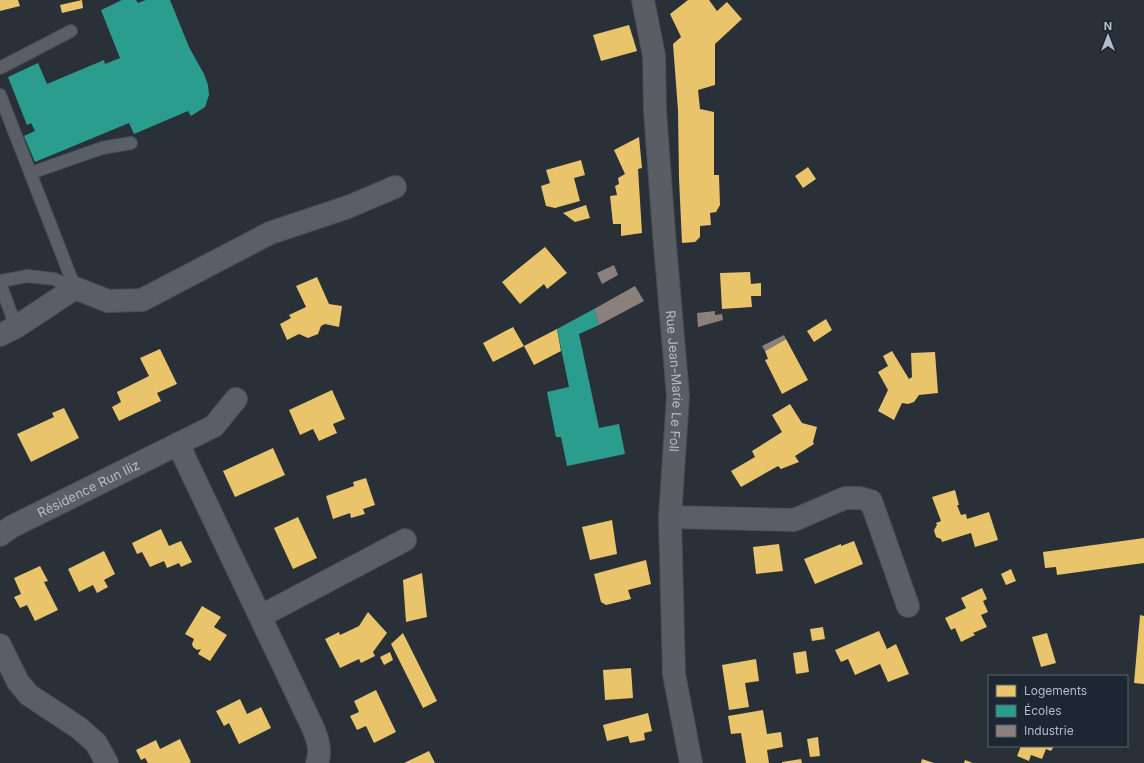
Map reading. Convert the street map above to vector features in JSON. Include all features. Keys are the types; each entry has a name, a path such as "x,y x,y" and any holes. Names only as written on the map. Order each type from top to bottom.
{"main road":[{"name":"Rue Jean-Marie Le Foll","path":"643,0 654,56 655,111 678,396 670,517 674,674 691,763"}],"street":[{"path":"8,331 75,288 108,301 142,300 270,233 348,207 395,187"},
{"name":"Résidence Run Iliz","path":"0,534 10,527 214,426 236,399"},
{"path":"178,444 317,738 320,756 317,763"},
{"path":"670,517 794,520 845,498 860,498 871,501 908,606"},
{"path":"260,616 405,540"},
{"path":"0,645 18,682 29,695 79,728 96,742 107,763"}],"lane":[{"path":"0,68 71,32"},
{"path":"0,95 75,288"},
{"path":"31,173 102,148 131,143"},
{"path":"8,331 0,282 28,276 54,279 75,288"}],"building: Logements":[{"path":"0,0 18,0 20,6 0,11"},
{"path":"82,0 83,8 62,13 60,5"},
{"path":"688,0 709,0 717,11 727,2 742,19 715,44 715,85 698,90 700,109 714,112 714,175 719,175 720,205 716,212 710,213 711,225 700,226 700,237 695,242 682,243 678,110 673,44 681,37 670,14"},
{"path":"629,25 637,51 601,61 593,35"},
{"path":"639,137 642,168 638,169 642,233 621,236 621,224 613,224 610,196 617,195 615,186 619,184 618,178 625,174 614,150"},
{"path":"581,160 585,175 574,178 580,201 555,208 546,206 541,186 550,183 546,170"},
{"path":"808,167 816,179 803,188 795,176"},
{"path":"586,205 590,218 575,222 563,213"},
{"path":"545,247 567,273 547,289 544,284 520,304 502,282"},
{"path":"750,272 751,284 761,283 761,296 751,296 752,307 722,309 720,273"},
{"path":"317,277 329,304 342,306 339,327 325,324 321,326 318,334 308,338 299,334 287,340 280,324 291,318 289,315 306,307 296,286"},
{"path":"826,319 832,330 814,342 807,331"},
{"path":"513,327 524,346 493,362 483,343"},
{"path":"557,329 561,351 534,365 524,346"},
{"path":"786,339 808,380 782,394 765,360 768,359 765,351"},
{"path":"160,349 177,384 157,393 161,401 119,421 112,407 121,402 117,392 149,376 140,358"},
{"path":"892,351 909,379 912,377 911,353 935,352 938,393 919,395 914,402 908,404 902,403 894,420 878,411 888,390 878,372 888,366 883,356"},
{"path":"332,390 345,419 333,424 337,433 319,441 313,429 300,435 289,410"},
{"path":"790,404 802,423 817,427 813,442 814,444 795,456 799,462 781,469 778,466 741,487 731,471 755,457 752,451 782,432 772,415"},
{"path":"64,408 79,438 31,462 17,434 54,417 52,413"},
{"path":"273,448 285,475 235,497 223,471"},
{"path":"366,478 375,505 363,509 365,514 351,518 350,513 333,519 326,496 354,486 353,482"},
{"path":"955,490 959,505 957,505 961,515 966,514 967,519 989,512 998,540 975,547 971,533 942,542 941,539 936,537 934,530 937,525 936,523 941,521 932,497"},
{"path":"298,517 317,558 293,569 274,528"},
{"path":"612,520 617,554 590,560 582,527"},
{"path":"161,529 169,546 181,541 192,562 181,567 179,563 167,568 164,561 150,567 142,552 137,554 132,543"},
{"path":"1144,538 1144,563 1057,575 1056,567 1045,568 1043,552"},
{"path":"854,541 863,564 815,584 804,559 841,544 841,546"},
{"path":"779,544 783,571 756,574 753,547"},
{"path":"104,551 115,574 104,580 108,587 97,593 93,585 79,592 68,569"},
{"path":"646,560 651,584 628,590 631,599 606,605 601,602 594,574"},
{"path":"40,566 48,581 44,582 58,610 35,621 27,605 20,608 14,597 21,594 14,578"},
{"path":"1011,569 1016,581 1006,585 1001,574"},
{"path":"422,573 427,617 406,622 403,580"},
{"path":"982,588 987,599 983,601 988,612 981,615 987,627 973,633 975,635 961,642 955,628 951,630 945,618 966,608 961,598"},
{"path":"202,606 221,617 214,627 227,635 210,661 198,654 201,649 197,650 193,647 192,644 194,639 185,634"},
{"path":"368,612 387,633 373,652 375,656 361,663 359,659 340,668 325,639 339,632 340,635 359,626"},
{"path":"1140,615 1144,616 1144,684 1134,683"},
{"path":"823,627 825,639 812,641 810,629"},
{"path":"879,631 887,649 896,644 909,674 888,682 880,664 855,675 848,659 841,662 835,650"},
{"path":"403,633 437,701 423,708 391,644"},
{"path":"1047,633 1056,663 1041,667 1032,637"},
{"path":"806,651 809,672 796,674 793,653"},
{"path":"390,652 393,660 384,665 380,657"},
{"path":"756,659 759,681 745,683 749,707 729,710 722,665"},
{"path":"631,668 633,698 605,700 603,670"},
{"path":"376,690 396,732 374,743 366,726 357,730 350,716 359,712 354,701"},
{"path":"240,699 247,714 261,707 271,728 239,744 229,723 224,726 216,711"},
{"path":"763,710 767,734 781,732 783,747 767,750 769,763 746,763 741,733 731,734 728,716"},
{"path":"648,713 652,731 644,733 645,740 630,743 628,736 607,741 603,725"},
{"path":"818,737 820,756 810,757 807,739"},
{"path":"180,739 191,762 189,763 148,763 145,758 141,760 136,750 156,740 160,749"},
{"path":"1021,747 1053,747 1051,751 1046,749 1042,759 1031,755 1029,761 1017,756"},
{"path":"429,751 435,763 404,763"},
{"path":"801,759 802,763 782,763 782,762"},
{"path":"922,759 934,763 921,763"},
{"path":"965,760 973,763 964,763"}],"building: Écoles":[{"path":"122,0 136,0 138,3 146,0 170,0 189,47 204,74 208,85 209,95 205,107 191,116 188,111 134,134 129,123 35,162 24,136 35,131 31,123 27,125 8,77 38,63 47,84 104,60 105,64 120,58 101,10"},
{"path":"594,309 599,325 579,334 599,428 619,424 625,454 567,466 561,437 556,437 547,392 569,387 557,329"}],"building: Industrie":[{"path":"614,265 618,275 602,284 597,273"},
{"path":"635,286 644,301 599,325 594,309"},
{"path":"715,311 715,315 722,314 723,320 698,327 697,313"},
{"path":"784,335 786,339 765,351 762,346"}]}
